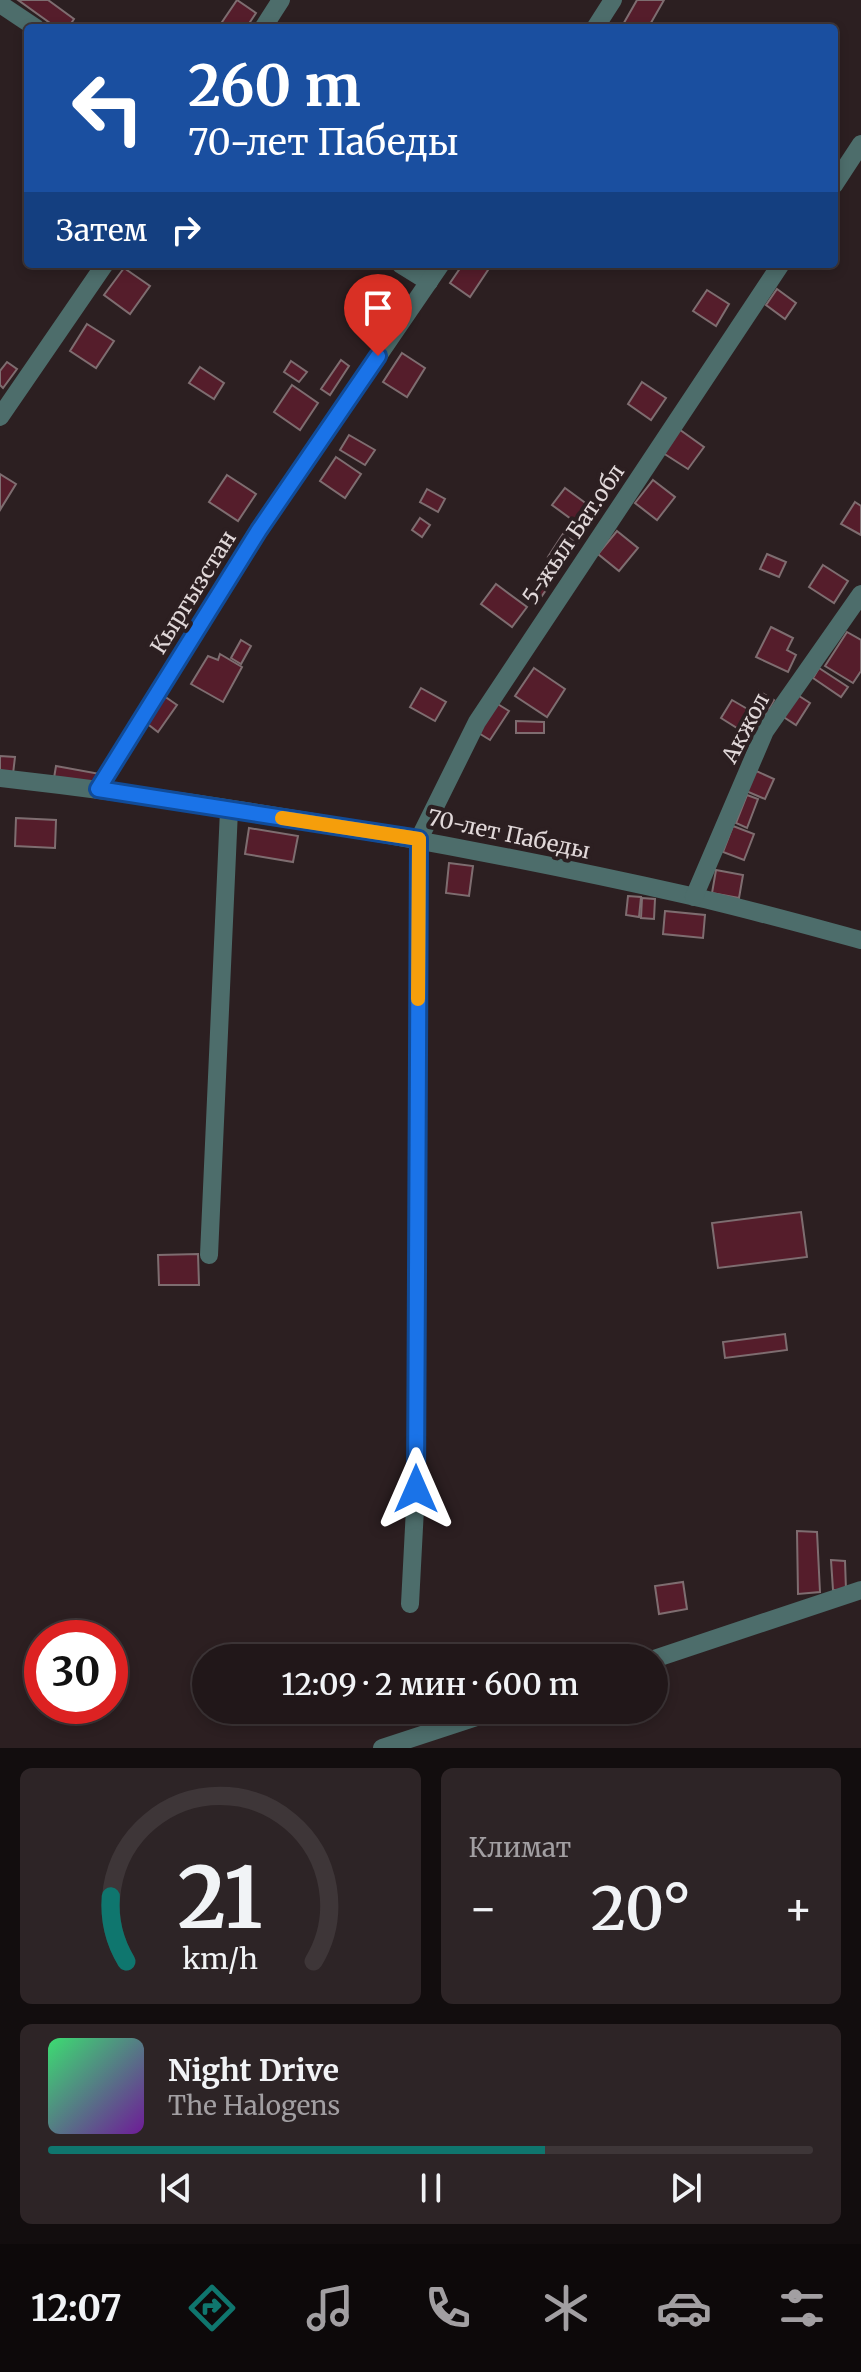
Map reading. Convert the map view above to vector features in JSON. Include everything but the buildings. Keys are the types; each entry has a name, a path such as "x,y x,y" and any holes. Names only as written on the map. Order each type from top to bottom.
{"street":[{"path":"266,24 281,0"},
{"path":"598,24 613,0"},
{"path":"0,4 30,24"},
{"path":"838,179 861,144"},
{"path":"0,417 102,268"},
{"path":"406,268 429,282"},
{"name":"Кыргызстан","path":"98,789 259,530 438,268"},
{"name":"5-жыл Бат.обл","path":"419,839 477,722 778,268"},
{"name":"Акжол","path":"694,897 765,731 861,594"},
{"name":"70-лет Пабеды","path":"0,778 98,789 419,839 694,897 861,940"},
{"path":"209,1255 229,810"},
{"path":"410,1604 416,1473 419,839"},
{"path":"668,1654 861,1590"},
{"path":"382,1748 455,1724"}],"slow traffic":[{"path":"282,818 419,839 418,999"}],"route":[{"path":"378,356 259,530 98,789 419,839 416,1489"}]}
